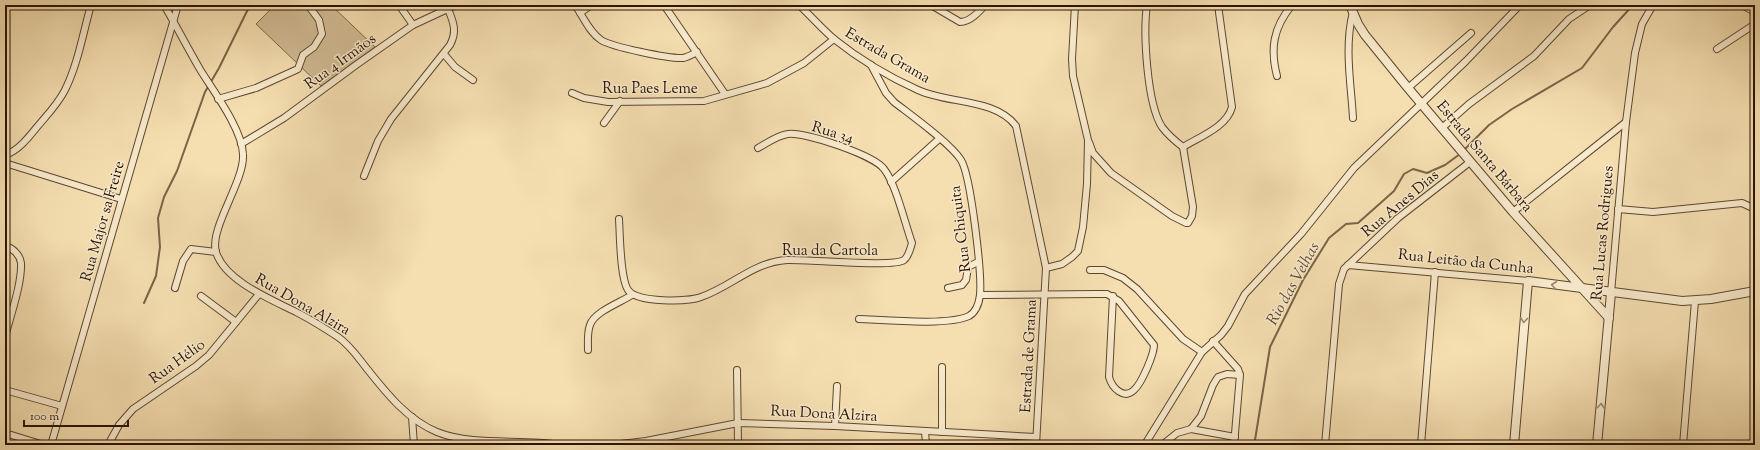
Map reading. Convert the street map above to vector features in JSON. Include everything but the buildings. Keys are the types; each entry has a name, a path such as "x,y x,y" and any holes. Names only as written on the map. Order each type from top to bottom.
{"street":[{"path":"5,155 22,144 34,132 59,100 75,64 91,5"},
{"path":"164,5 229,118 242,144 243,154 240,172 218,232 216,252 191,249 183,261 175,288"},
{"name":"Rua Major sa Freire","path":"51,445 178,5"},
{"path":"218,99 256,88 298,69 303,55 314,47 322,34 319,20 308,5"},
{"path":"398,5 413,25"},
{"name":"Rua 4 Irmãos","path":"242,144 284,118 356,64 413,25 456,5"},
{"path":"575,5 592,30 600,39 609,44 683,58 697,52"},
{"path":"580,13 591,5"},
{"path":"664,5 725,94"},
{"name":"Estrada Grama","path":"799,5 834,39 870,64 918,90 935,97 993,109 1005,115 1012,121 1016,126 1019,137 1046,268"},
{"path":"931,5 960,22 964,22 978,13 985,5"},
{"path":"1075,5 1072,76 1088,140 1093,153 1111,173 1172,216 1188,223 1192,216 1193,206 1182,147 1162,126 1155,111 1147,53 1145,21 1147,5"},
{"path":"1182,147 1219,125 1228,117 1232,107 1218,5"},
{"path":"1277,76 1273,59 1274,43 1278,25 1292,5"},
{"path":"1146,445 1202,352 1228,326 1245,294 1301,234 1354,168 1466,61 1520,5"},
{"path":"1442,128 1469,104 1534,56 1569,20 1590,5"},
{"name":"Rua Lucas Rodrigues","path":"1598,445 1626,122 1635,53 1642,24 1653,5"},
{"path":"1742,5 1755,12"},
{"path":"364,176 378,141 390,119 444,54 454,36 455,29 448,9"},
{"path":"1351,9 1349,26 1349,64 1353,118"},
{"name":"Estrada Santa Bárbara","path":"1351,9 1365,35 1408,88 1513,212 1609,318"},
{"path":"1717,49 1755,24"},
{"path":"1408,88 1471,34"},
{"name":"Rua Paes Leme","path":"572,93 598,101 704,101 766,83 804,63 834,39"},
{"path":"444,54 455,67 474,80"},
{"name":"Rua Chiquita","path":"859,320 933,321 956,319 969,316 974,312 978,305 980,295 978,262 966,169 954,152 894,102 886,93 870,64"},
{"path":"604,123 620,102"},
{"path":"1513,212 1626,122"},
{"name":"Rua 34","path":"758,148 776,138 790,134 814,138 872,159 884,169 891,182 912,243"},
{"path":"891,182 939,139"},
{"path":"1046,268 1062,264 1072,257 1078,250 1081,242 1087,184 1088,140"},
{"name":"Rua Anes Dias","path":"1348,265 1398,218 1469,161"},
{"path":"5,163 121,199"},
{"path":"1618,209 1653,212 1742,203 1755,209"},
{"path":"588,350 589,326 593,319 632,295 626,286 619,218"},
{"name":"Rua da Cartola","path":"632,295 654,300 700,298 748,272 766,264 785,260 851,263 903,261 907,256 912,243"},
{"path":"5,246 9,247 17,254 21,262 20,278 5,337"},
{"name":"Rua Dona Alzira","path":"216,252 226,269 259,294 302,315 340,338 348,345 383,389 412,417 426,427 469,440 560,445"},
{"path":"948,288 962,285 966,280 968,267 978,262"},
{"path":"1325,445 1339,284 1344,269 1348,265"},
{"name":"Rua Leitão da Cunha","path":"1348,265 1528,281 1611,293 1696,301 1755,291"},
{"name":"Estrada de Grama","path":"1036,445 1046,268"},
{"path":"1090,270 1104,270 1123,278 1137,289 1183,339 1202,352"},
{"path":"1421,445 1435,272"},
{"path":"1514,445 1528,281"},
{"name":"Rua Hélio","path":"108,445 119,425 132,409 196,366 220,344 259,294"},
{"path":"980,295 1107,294 1113,296 1154,345 1153,354 1136,388 1131,392 1125,393 1114,388 1109,377 1113,296"},
{"path":"201,296 236,322"},
{"path":"1683,445 1696,301"},
{"path":"1213,341 1238,369 1240,375 1234,445"},
{"path":"942,367 942,432"},
{"path":"737,370 738,445"},
{"path":"1192,429 1201,416 1213,385 1218,377 1228,374 1240,375"},
{"path":"835,426 837,386"},
{"path":"5,390 62,406"},
{"path":"412,417 414,445"},
{"name":"Rua Dona Alzira","path":"612,445 646,441 738,423 835,426 1036,437"},
{"path":"1162,445 1177,433 1192,429 1235,437"},
{"path":"925,431 926,445"},
{"path":"5,433 44,445"}],"shaded area":[{"path":"275,5 331,5 375,47 321,86 256,24"}],"waterway":[{"path":"144,303 156,276 160,247 158,218 164,197 177,171 205,92 219,68 250,5"},
{"name":"Rio das Velhas","path":"1463,151 1489,125 1512,109 1582,68 1613,27 1633,5"},
{"name":"Rio das Velhas","path":"1256,445 1255,440 1270,347 1303,280 1329,238 1346,224 1358,223 1394,191 1404,174 1413,169 1427,173 1445,165 1460,154"}]}
